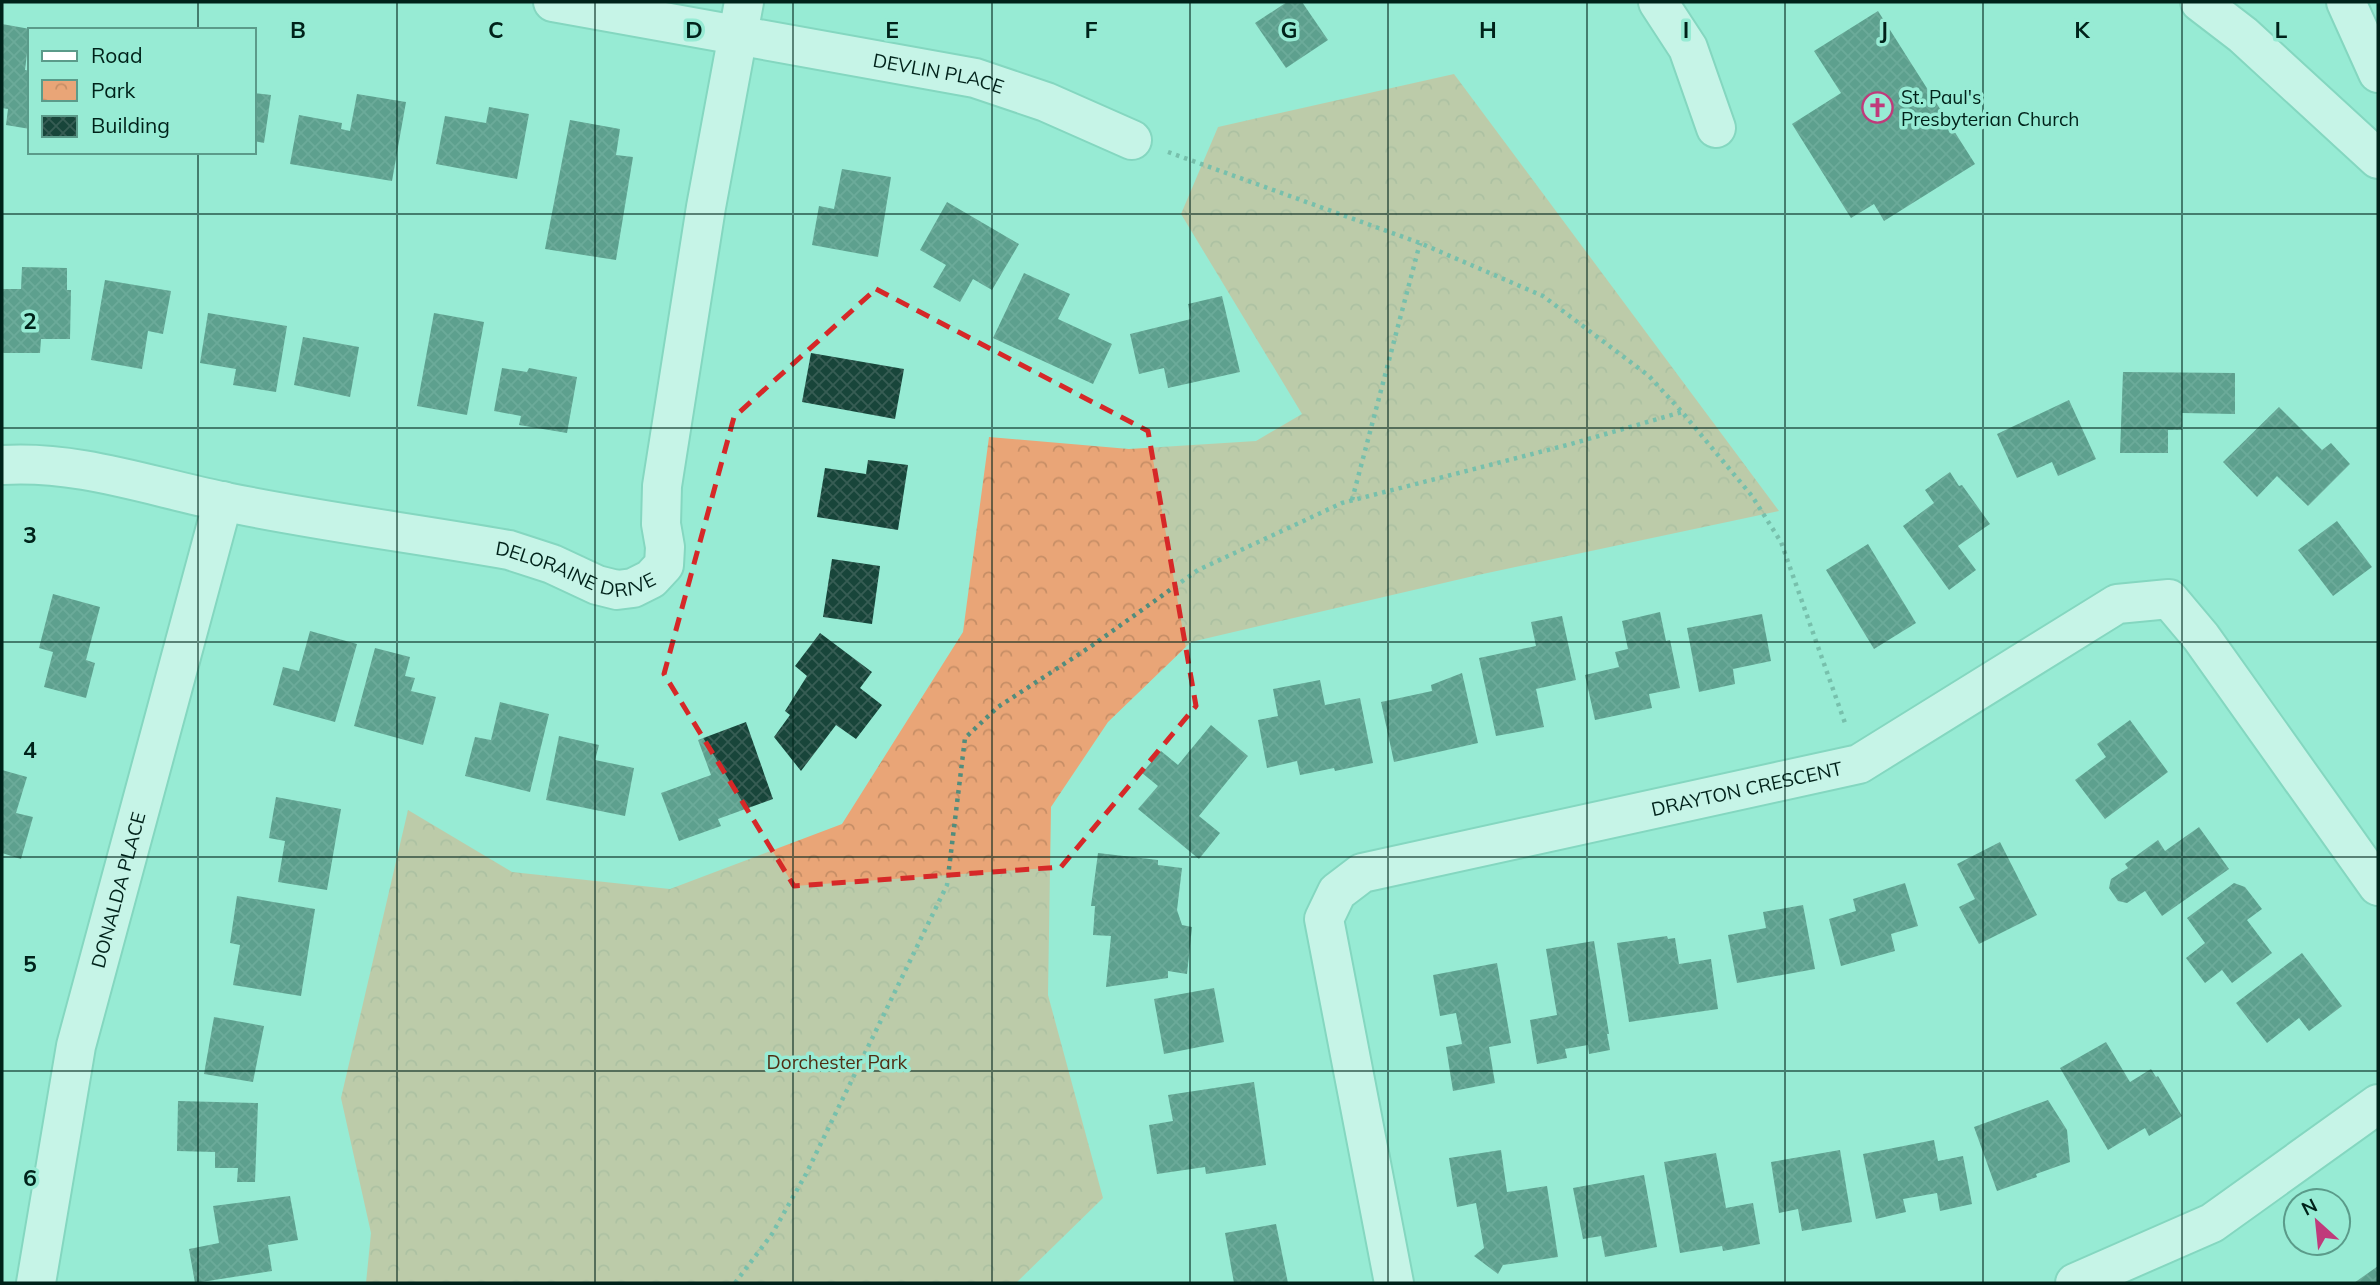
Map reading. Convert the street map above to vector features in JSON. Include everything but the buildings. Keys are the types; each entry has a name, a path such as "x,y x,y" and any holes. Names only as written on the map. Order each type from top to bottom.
{"street":[{"name":"DEVLIN PLACE","path":"553,2 741,19 975,78 1046,102 1132,140"},
{"path":"1658,2 1688,48 1716,128"},
{"path":"2200,2 2243,35 2378,159"},
{"path":"2346,2 2378,73"},
{"name":"DELORAINE DRIVE","path":"2,465 32,463 102,473 223,501 509,550 552,564 597,585 617,590 633,589 652,579 664,565 662,486 706,207 741,19"},
{"name":"DONALDA PLACE","path":"36,1283 76,1046 223,501"},
{"name":"DRAYTON CRESCENT","path":"1394,1283 1324,919 1337,892 1362,873 1859,764 2117,604 2169,599 2201,637 2378,887"},
{"path":"2075,1283 2212,1223 2378,1104"}],"path":[{"path":"1132,140 1324,206 1420,243 1543,296 1649,376 1752,496 1781,542 1859,764"},
{"path":"1352,500 1420,243"},
{"path":"735,1283 772,1234 806,1174 947,885 965,738 998,707 1090,647 1198,570 1342,503 1571,444 1682,412"}],"highlighted area":[{"path":"876,289 1148,431 1196,706 1061,867 794,886 664,674 734,417"}],"green space":[{"name":"Dorchester Park","path":"1454,74 1779,511 1478,575 1191,642 1108,722 1051,807 1048,995 1103,1198 1016,1283 366,1283 371,1233 341,1098 408,810 512,872 670,889 842,824 963,632 989,437 1129,449 1256,441 1302,414 1181,214 1218,127"}],"place":[{"name":"St. Paul's Presbyterian Church","path":"1878,108"}]}
